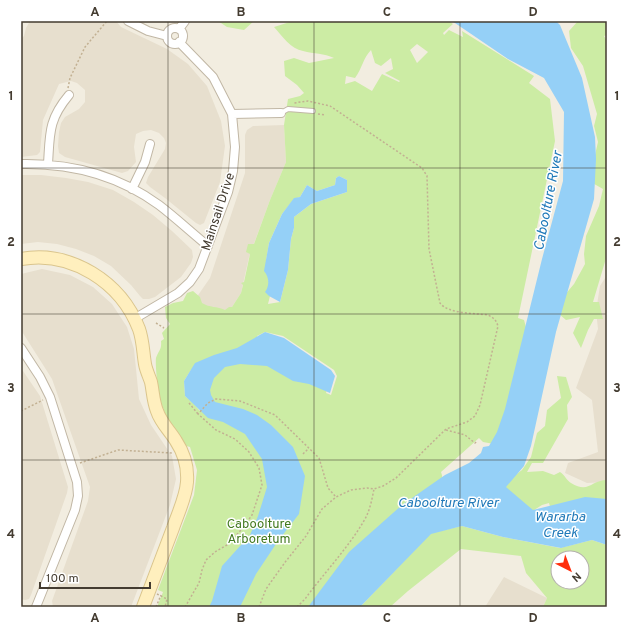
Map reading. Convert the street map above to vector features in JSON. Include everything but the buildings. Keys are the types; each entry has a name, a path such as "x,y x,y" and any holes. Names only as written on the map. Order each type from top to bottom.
{"street":[{"path":"128,21 148,31 167,36"},
{"path":"179,29 185,21"},
{"path":"170,29 179,29 183,36 179,42 172,43 168,40 167,36 170,29"},
{"name":"Mainsail Drive","path":"138,317 178,293 190,282 199,269 228,192 233,171 235,147 232,114 213,77 179,42"},
{"path":"48,164 53,121 60,106 69,95"},
{"path":"232,114 281,112"},
{"path":"132,189 145,162 150,144"},
{"path":"21,164 48,164 77,168 105,176 132,189 158,205 208,246"},
{"path":"21,252 34,250 51,251 71,255 102,269 116,280 129,296 138,317 146,366 151,381 157,412 182,451 187,471 185,494 143,607"},
{"path":"21,259 38,258 65,261 90,271 102,279 116,292 138,317"},
{"path":"22,350 40,377 50,397 77,482 78,496 75,510 36,607"}],"lane":[{"path":"281,112 288,109 313,111"}],"path":[{"path":"69,95 68,86 70,78 84,47 107,21"},
{"path":"259,607 266,589 306,536 322,509 336,497 351,490 367,488 374,489 383,486 396,478 445,430 467,422 475,416 480,406 498,326 497,321 488,315 451,310 443,307 440,303 429,249 427,176 419,165 330,106 308,101 288,104"},
{"path":"156,323 164,328"},
{"path":"21,411 50,397"},
{"path":"198,414 208,403 216,399 240,401 275,415 318,458 328,488 336,497"},
{"path":"185,607 199,583 206,560 215,552 227,545 242,530 252,515 262,485 259,468 249,452 235,439 216,430 198,414 189,403"},
{"path":"445,430 465,435 475,443 477,441"},
{"path":"302,454 308,449"},
{"path":"72,466 118,450 176,453"},
{"path":"297,607 305,599 350,541 365,518 372,501 374,489"},
{"path":"154,592 166,599 165,607"},
{"path":"156,607 161,595"}],"shaded area":[{"path":"30,21 116,21 121,27 167,49 188,64 207,86 221,121 225,146 220,182 204,223 200,225 196,223 146,183 165,149 166,143 164,138 159,133 151,130 136,134 134,147 136,162 128,171 122,173 65,157 59,153 58,146 61,123 65,117 79,109 85,102 85,90 77,83 71,81 59,84 43,120 40,152 37,155 21,157 21,39 24,36"},
{"path":"284,125 286,162 249,257 241,293 225,318 194,301 210,278 245,173 245,135 247,130 253,126"},
{"path":"21,175 41,175 66,178 88,182 113,190 153,215 172,231 192,250 193,257 191,263 181,277 155,297 143,299 111,266 94,256 57,244 38,242 21,244"},
{"path":"42,269 70,275 93,287 112,304 127,327 134,349 139,399 151,425 172,456 176,479 170,505 131,607 53,607 52,601 88,501 90,487 52,379 21,330 21,274"},
{"path":"607,275 607,482 587,483 565,473 568,463 598,452 592,400 576,388 598,329 596,311 600,286"},
{"path":"21,370 40,396 68,487 31,595 29,599 25,600 21,599"},
{"path":"504,577 547,598 543,607 485,607"}],"green space":[{"path":"218,21 254,21 244,30 227,27"},
{"name":"Caboolture Arboretum","path":"293,21 449,21 453,24 443,33 444,35 449,30 463,37 462,31 534,76 529,83 550,99 555,141 518,318 524,320 527,331 506,423 494,444 483,442 479,438 441,472 442,482 437,492 425,494 414,500 407,506 405,513 401,518 385,525 383,534 371,536 365,545 356,550 354,561 346,562 347,569 341,580 331,582 327,588 331,593 330,603 318,602 313,607 157,607 163,592 158,590 194,495 197,470 190,447 185,445 175,434 159,396 156,358 161,341 164,339 162,333 170,324 166,318 165,307 173,303 183,301 187,293 193,291 200,297 202,303 205,305 225,310 232,307 241,293 243,285 241,283 244,282 250,254 246,252 248,244 254,244 286,162 284,125 288,99 300,96 304,93 297,85 285,76 284,61 294,58 309,63 334,58 295,48 287,42 274,27","holes":["417,44 428,52 417,63 410,50","371,50 375,63 381,66 391,58 393,69 385,73 400,81 399,82 382,74 372,91 355,81 345,84 346,76 355,78","339,176 347,180 347,192 311,204 294,217 294,228 291,239 288,270 280,302 268,304 271,292 269,289 271,283 268,280 268,275 266,273 270,268 269,263 266,261 269,243 282,214 294,199 300,197 307,185 317,191 335,185 336,178","265,332 283,336 334,370 337,376 331,395 326,393 327,390 311,382 295,378 265,363 234,361 221,365 209,374 204,385 206,398 211,401 200,411 185,396 184,381 191,370 207,361 220,357 227,360 231,355 240,350 248,352 254,348 253,342 257,340 257,336"]},
{"path":"578,21 607,22 607,35 604,36 607,41 607,255 593,302 599,302 603,319 594,319 581,348 573,333 580,317 566,320 559,314 563,297 574,284 585,264 584,254 586,236 599,206 603,189 589,181 598,142 594,126 597,114 583,66 571,48 569,31"},
{"path":"557,376 566,377 572,397 567,405 568,419 543,463 532,463 527,472 543,471 554,475 560,472 570,482 582,487 607,480 607,504 551,510 549,503 542,505 531,512 500,488 522,470 531,457 537,433 545,426 547,410 561,398"},
{"path":"462,526 503,537 560,548 592,540 607,545 607,607 543,607 547,598 526,573 521,556 461,549 390,607 360,607 431,533"}],"water":[{"name":"Caboolture River","path":"452,21 556,21 560,25 582,78 595,137 596,159 594,199 556,332 531,446 524,466 506,487 533,510 585,497 607,499 607,545 592,540 561,548 503,537 462,526 431,534 360,607 308,607 349,552 402,505 445,475 469,463 481,453 483,447 489,446 497,432 505,409 563,181 564,112 544,78 508,59"},
{"path":"339,176 347,180 347,192 311,204 294,217 294,228 291,239 288,270 280,302 265,292 268,287 268,281 264,271 269,243 282,214 294,198 300,197 307,185 317,191 335,185 336,178"},
{"path":"265,332 284,338 331,370 335,376 330,393 309,384 293,381 267,366 240,364 225,367 214,378 210,390 215,402 243,409 257,415 271,425 293,447 305,476 299,514 278,541 256,574 240,607 209,607 222,566 250,535 267,487 262,459 245,434 223,422 208,418 185,396 184,381 195,363 237,348"}],"water label":[{"name":"Wararba Creek","path":"560,526"}]}
